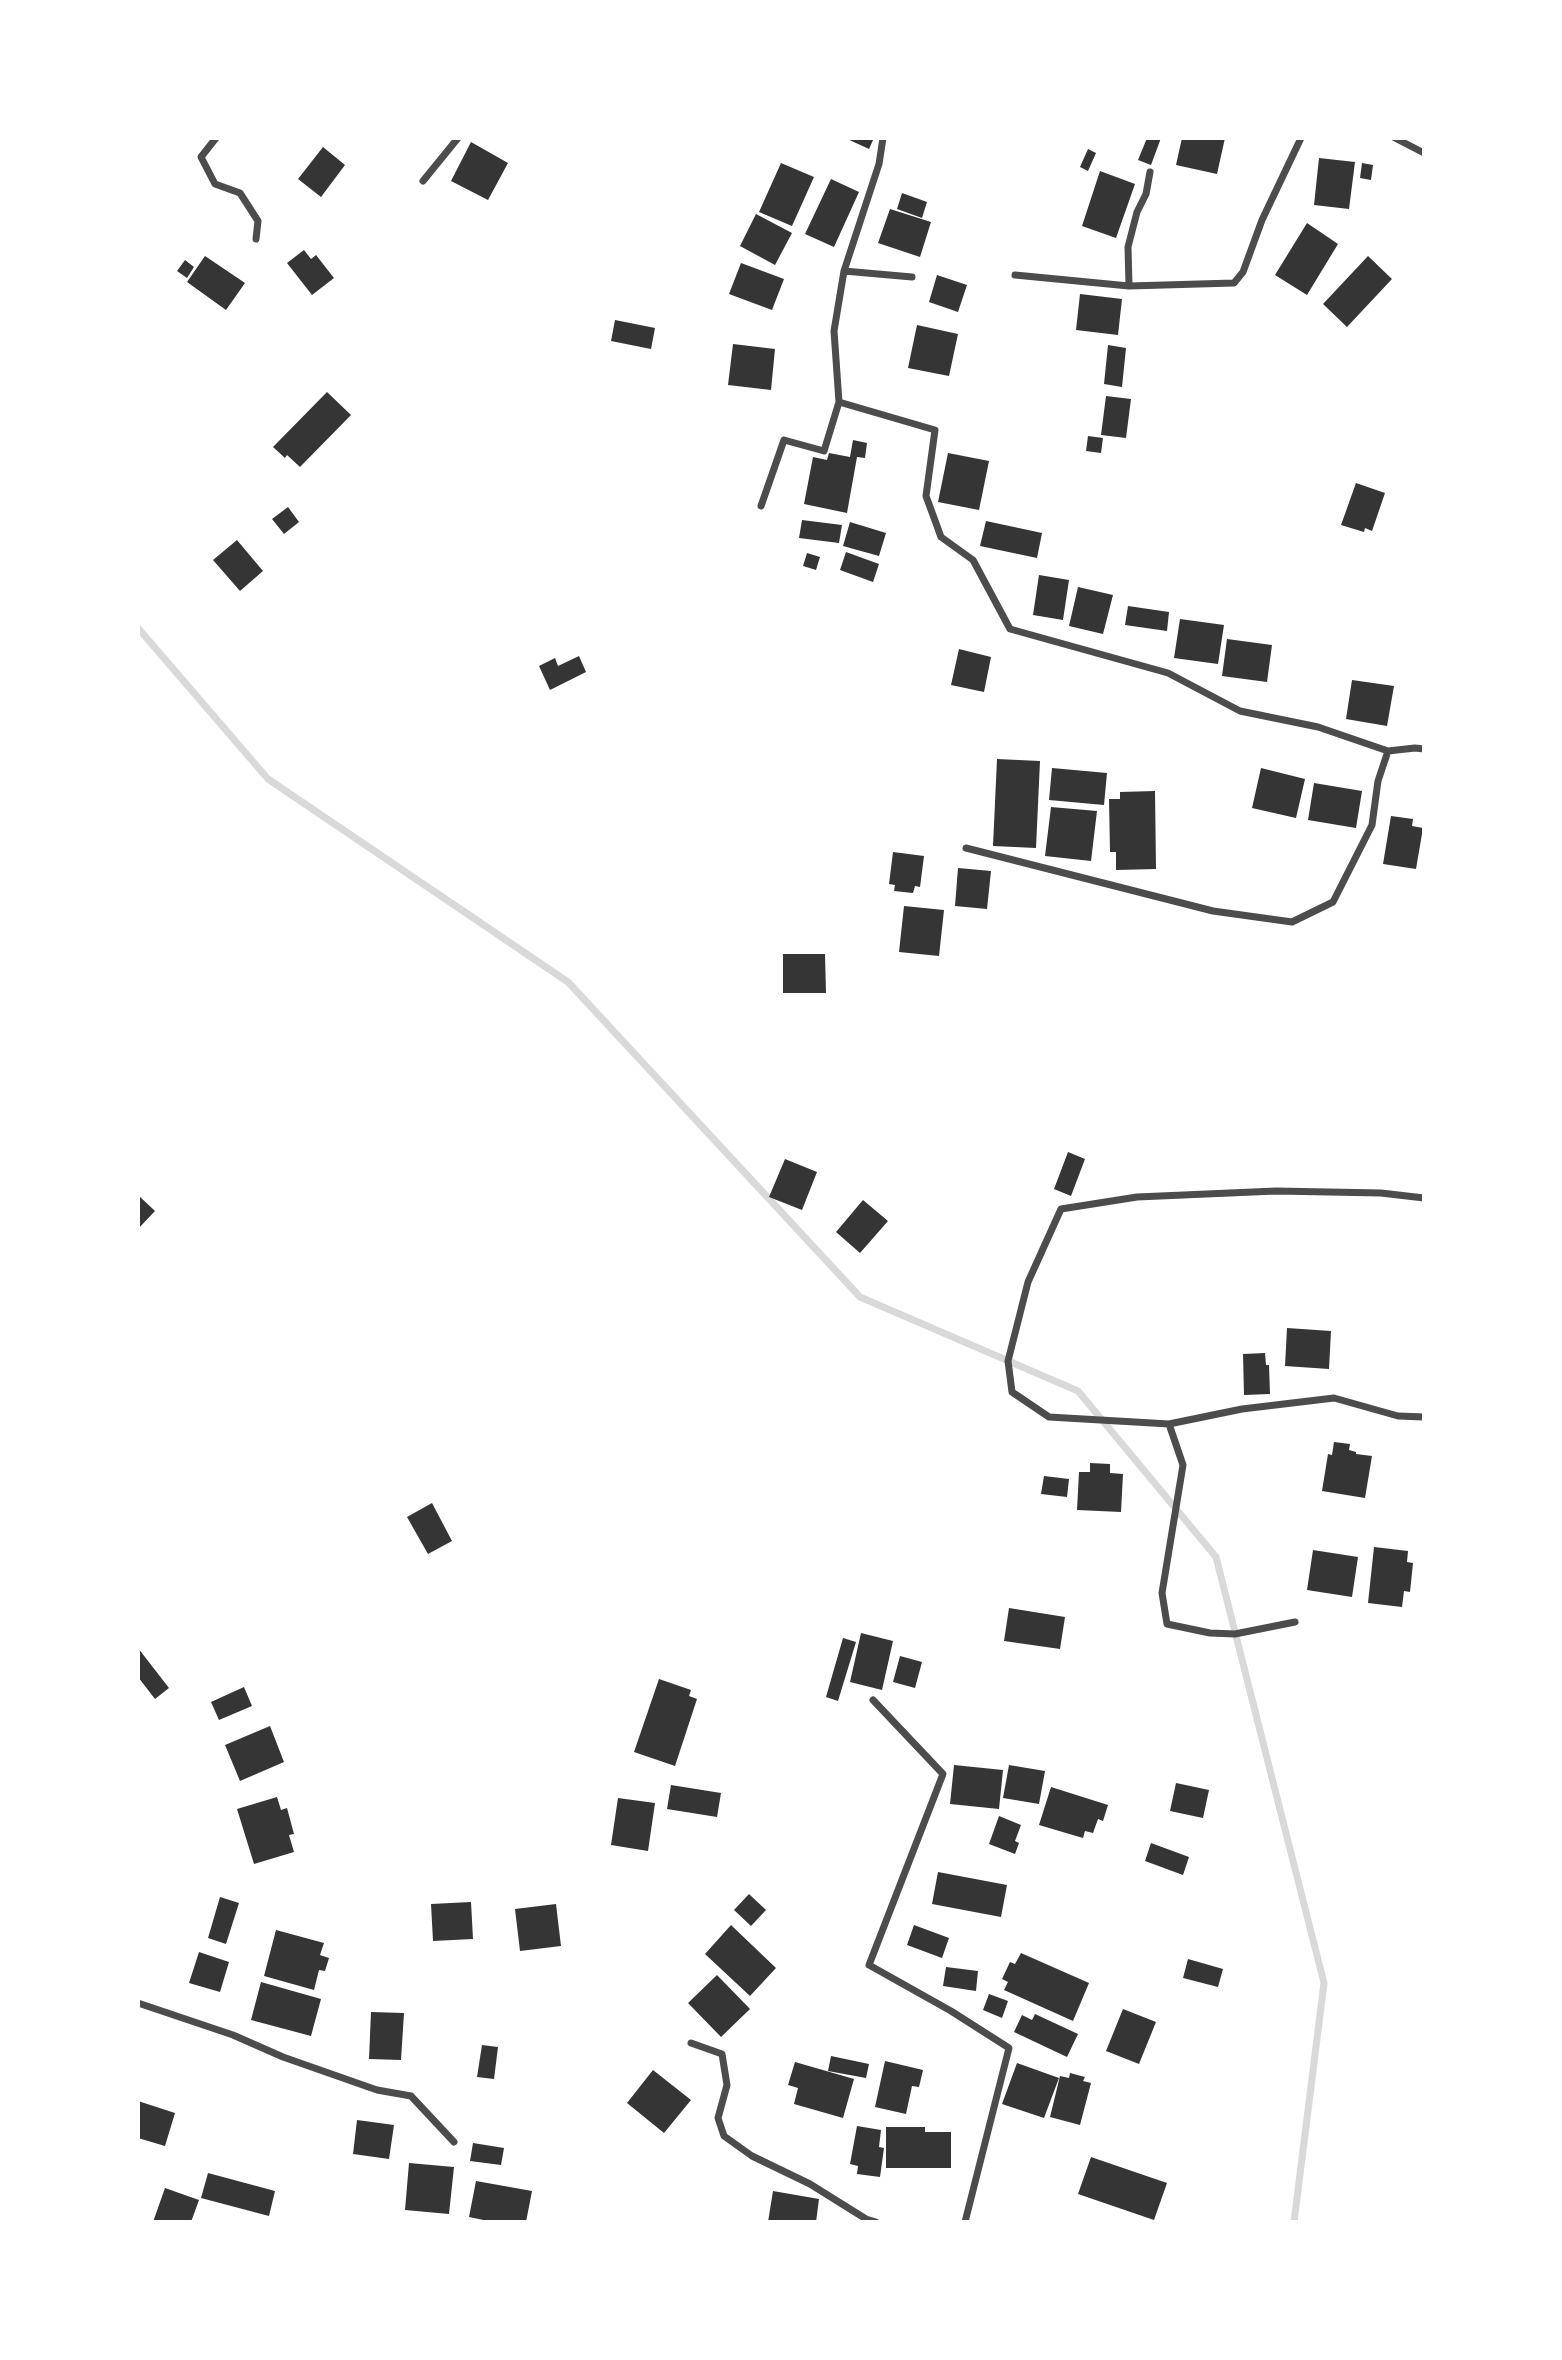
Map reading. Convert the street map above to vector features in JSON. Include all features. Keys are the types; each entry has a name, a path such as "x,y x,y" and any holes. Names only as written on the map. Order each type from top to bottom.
{"street":[{"path":"216,138 201,157 215,184 240,192 258,221 256,239"},
{"path":"423,181 458,138"},
{"path":"761,506 784,440 824,450 839,402 834,331 844,271 879,164 883,138"},
{"path":"1016,275 1129,286 1234,283 1243,272 1262,220 1301,138"},
{"path":"1395,138 1424,153"},
{"path":"1129,286 1129,239 1146,194 1150,172"},
{"path":"844,271 912,277"},
{"path":"839,402 935,430 926,496 941,537 973,560 1010,629 1168,673 1240,711 1318,727 1388,751 1415,748 1424,750"},
{"path":"966,848 1213,911 1292,922 1333,902 1372,825 1378,781 1388,751"},
{"path":"1424,1198 1381,1193 1276,1191 1137,1197 1061,1209 1028,1282 1008,1361 1012,1392 1049,1417 1169,1424 1242,1409 1334,1398 1398,1416 1424,1417"},
{"path":"1169,1424 1183,1465 1162,1592 1167,1624 1210,1633 1235,1634 1295,1622"},
{"path":"873,1700 943,1774 869,1965 951,2011 1009,2048 965,2222"},
{"path":"138,2003 233,2035 377,2091 411,2096 454,2142"},
{"path":"691,2043 722,2054 727,2085 718,2118 724,2136 752,2156 810,2184 866,2219 876,2222"}],"building":[{"path":"845,138 874,138 869,149"},
{"path":"1147,138 1161,138 1151,165 1138,160"},
{"path":"1182,138 1225,138 1217,174 1176,165"},
{"path":"471,142 508,163 488,200 451,181"},
{"path":"323,147 345,165 321,197 298,179"},
{"path":"1088,149 1096,153 1088,171 1080,167"},
{"path":"1319,158 1355,162 1349,209 1314,205"},
{"path":"781,163 814,177 792,226 759,212"},
{"path":"1362,163 1373,165 1371,180 1360,178"},
{"path":"1100,171 1135,184 1116,238 1082,226"},
{"path":"831,179 859,192 834,247 805,234"},
{"path":"902,193 927,202 922,218 897,209"},
{"path":"890,209 931,222 920,257 878,243"},
{"path":"756,214 792,233 775,265 740,246"},
{"path":"1307,223 1338,244 1307,295 1275,275"},
{"path":"304,250 311,259 316,255 334,278 312,295 287,263"},
{"path":"205,256 245,283 226,310 187,282"},
{"path":"1368,256 1392,279 1347,327 1323,304"},
{"path":"185,260 194,267 187,278 177,271"},
{"path":"741,263 784,279 772,310 729,294"},
{"path":"937,275 967,285 958,312 929,302"},
{"path":"1080,294 1122,299 1118,335 1076,330"},
{"path":"615,320 655,328 651,349 611,341"},
{"path":"917,325 958,334 949,376 908,368"},
{"path":"733,344 775,349 771,390 728,385"},
{"path":"1108,345 1126,348 1122,387 1104,384"},
{"path":"327,392 351,415 300,467 273,447"},
{"path":"1106,396 1131,399 1126,438 1101,435"},
{"path":"1088,436 1103,438 1101,453 1086,451"},
{"path":"853,440 867,443 865,458 857,457 847,513 804,504 813,457 827,460 829,453 850,457"},
{"path":"948,453 989,461 979,510 938,502"},
{"path":"1356,483 1385,493 1372,531 1365,528 1364,532 1341,525"},
{"path":"288,507 299,522 284,534 272,519"},
{"path":"802,520 842,525 839,543 799,538"},
{"path":"986,521 1042,533 1037,558 980,546"},
{"path":"850,522 886,533 879,556 843,546"},
{"path":"237,540 263,571 240,591 213,560"},
{"path":"846,552 879,564 873,582 840,570"},
{"path":"807,553 820,557 816,570 803,566"},
{"path":"1039,575 1069,580 1063,620 1033,615"},
{"path":"1078,587 1113,595 1103,634 1069,626"},
{"path":"1128,606 1169,612 1167,631 1125,625"},
{"path":"1180,619 1224,625 1218,664 1174,658"},
{"path":"1227,639 1272,645 1267,682 1222,676"},
{"path":"959,649 991,657 984,692 951,685"},
{"path":"579,656 586,672 550,690 539,666 555,658 558,666"},
{"path":"1352,680 1394,686 1387,726 1346,719"},
{"path":"997,759 1040,761 1036,848 993,846"},
{"path":"1052,768 1107,773 1104,805 1049,800"},
{"path":"1261,768 1305,779 1296,818 1252,808"},
{"path":"1314,783 1362,791 1356,828 1308,820"},
{"path":"1155,791 1156,869 1116,870 1116,852 1110,852 1109,799 1120,799 1120,792"},
{"path":"1051,807 1097,811 1091,861 1045,856"},
{"path":"1391,816 1413,819 1412,826 1423,828 1416,869 1383,864"},
{"path":"893,852 924,856 920,887 915,886 913,893 894,891 895,885 889,884"},
{"path":"958,868 991,871 987,909 955,906"},
{"path":"904,906 944,910 939,956 899,952"},
{"path":"783,954 825,954 826,993 783,993"},
{"path":"1068,1152 1085,1159 1071,1196 1054,1189"},
{"path":"785,1159 817,1172 802,1210 769,1197"},
{"path":"138,1195 155,1211 138,1229"},
{"path":"863,1200 888,1221 860,1253 836,1232"},
{"path":"1287,1328 1331,1331 1329,1369 1285,1366"},
{"path":"1265,1353 1266,1365 1269,1365 1270,1394 1244,1395 1243,1354"},
{"path":"1334,1442 1350,1444 1349,1450 1356,1454 1372,1456 1365,1498 1322,1491 1328,1454 1332,1455"},
{"path":"1090,1463 1110,1464 1110,1473 1123,1474 1121,1512 1077,1510 1079,1472 1090,1472"},
{"path":"1044,1476 1069,1479 1067,1497 1041,1494"},
{"path":"432,1503 452,1541 428,1554 407,1517"},
{"path":"1374,1547 1408,1551 1407,1562 1413,1563 1410,1592 1404,1591 1402,1607 1368,1603"},
{"path":"1313,1550 1358,1557 1352,1597 1307,1590"},
{"path":"1009,1608 1065,1617 1060,1649 1004,1641"},
{"path":"861,1633 893,1641 882,1690 850,1682"},
{"path":"843,1638 856,1642 838,1701 826,1697"},
{"path":"138,1648 169,1688 155,1699 138,1677"},
{"path":"900,1656 922,1662 915,1688 893,1682"},
{"path":"659,1679 691,1690 689,1696 697,1699 675,1766 634,1752"},
{"path":"244,1687 252,1706 219,1720 211,1702"},
{"path":"270,1726 284,1762 240,1781 225,1745"},
{"path":"954,1765 1003,1770 999,1809 950,1804"},
{"path":"1009,1765 1045,1771 1039,1804 1003,1798"},
{"path":"1176,1783 1209,1790 1203,1818 1170,1811"},
{"path":"671,1785 721,1793 717,1817 667,1809"},
{"path":"1051,1787 1108,1805 1103,1821 1098,1819 1093,1833 1085,1831 1083,1838 1039,1825"},
{"path":"277,1797 281,1810 287,1808 294,1834 289,1835 294,1852 254,1864 237,1809"},
{"path":"618,1798 655,1803 648,1851 611,1845"},
{"path":"999,1816 1021,1825 1015,1841 1019,1843 1015,1854 989,1844"},
{"path":"1151,1843 1189,1857 1183,1875 1145,1861"},
{"path":"938,1872 1007,1885 1001,1917 932,1904"},
{"path":"749,1894 766,1910 751,1926 734,1910"},
{"path":"220,1897 239,1903 226,1944 208,1938"},
{"path":"471,1902 473,1939 433,1941 431,1904"},
{"path":"556,1904 561,1946 520,1951 515,1909"},
{"path":"731,1925 776,1968 750,1996 705,1954"},
{"path":"914,1925 949,1938 942,1958 907,1945"},
{"path":"276,1930 324,1943 320,1955 329,1958 325,1971 319,1970 314,1990 264,1976"},
{"path":"199,1952 229,1962 220,1992 189,1983"},
{"path":"1021,1953 1089,1983 1073,2021 1004,1990 1008,1982 1002,1979 1010,1962 1015,1964"},
{"path":"1188,1959 1223,1969 1218,1987 1183,1978"},
{"path":"946,1967 978,1971 976,1991 943,1986"},
{"path":"717,1975 750,2009 721,2037 688,2003"},
{"path":"261,1982 321,1999 311,2036 251,2020"},
{"path":"989,1994 1008,2001 1002,2018 983,2010"},
{"path":"1123,2009 1156,2022 1139,2064 1106,2051"},
{"path":"371,2012 404,2013 401,2060 369,2059"},
{"path":"1035,2014 1078,2034 1067,2057 1014,2032 1022,2015 1032,2020"},
{"path":"482,2045 498,2047 494,2079 477,2077"},
{"path":"831,2056 869,2064 866,2078 828,2071"},
{"path":"885,2061 923,2070 919,2087 912,2086 906,2114 875,2107"},
{"path":"795,2062 854,2079 843,2118 794,2104 798,2088 788,2085"},
{"path":"1017,2063 1059,2078 1044,2118 1002,2104"},
{"path":"653,2070 691,2100 664,2133 627,2103"},
{"path":"1070,2073 1085,2077 1083,2081 1091,2083 1080,2125 1050,2117 1060,2076 1069,2078"},
{"path":"138,2101 175,2113 165,2146 138,2138"},
{"path":"357,2120 394,2125 389,2159 353,2154"},
{"path":"857,2126 881,2130 879,2147 884,2148 880,2177 857,2174 858,2166 850,2164"},
{"path":"886,2127 925,2127 925,2132 951,2132 951,2168 886,2168"},
{"path":"473,2143 504,2148 501,2165 470,2161"},
{"path":"1091,2157 1167,2183 1154,2220 1078,2194"},
{"path":"409,2163 454,2167 449,2214 405,2210"},
{"path":"208,2173 275,2191 269,2216 201,2198"},
{"path":"476,2181 532,2191 526,2222 493,2222 469,2217"},
{"path":"165,2188 199,2200 191,2222 153,2222"},
{"path":"773,2191 819,2199 816,2222 768,2222"}],"waterway":[{"path":"138,628 268,779 568,982 860,1297 1078,1391 1216,1557 1324,1983 1294,2222"}]}
